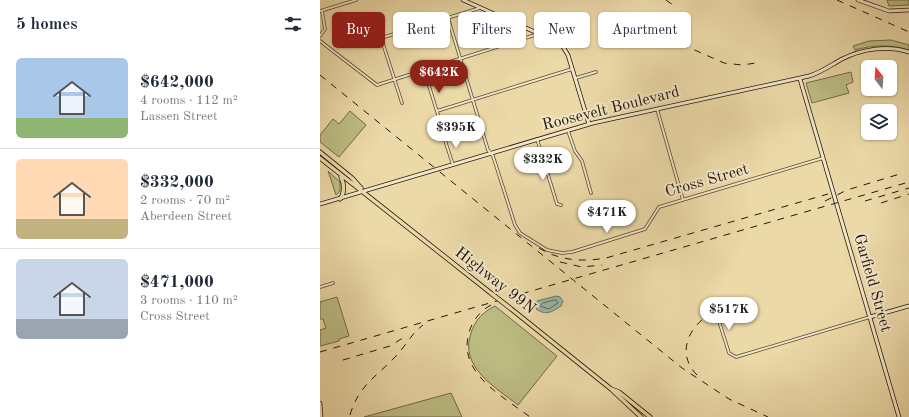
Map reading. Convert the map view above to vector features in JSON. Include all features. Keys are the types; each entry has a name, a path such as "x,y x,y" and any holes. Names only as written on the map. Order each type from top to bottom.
{"main road":[{"path":"463,0 534,32"},
{"path":"858,0 889,11 909,10"},
{"path":"564,48 576,78 589,124"},
{"name":"Roosevelt Boulevard","path":"320,204 589,124 800,79 817,74 844,59 867,51 888,48 909,52"},
{"name":"Garfield Street","path":"800,79 899,417"},
{"name":"Highway 99N","path":"320,152 352,178 364,192"},
{"name":"Highway 99N","path":"320,158 611,389"},
{"path":"339,174 343,184 343,194 340,199"},
{"path":"870,317 909,306"},
{"path":"611,389 615,395 641,417"},
{"path":"611,389 619,392 650,417"},
{"path":"320,403 321,417"}],"street":[{"path":"320,36 325,30 321,11 356,0"},
{"path":"450,17 480,8"},
{"path":"450,24 488,150 491,153"},
{"path":"320,41 375,84 534,36"},
{"path":"384,48 402,103"},
{"path":"437,111 573,69"},
{"path":"424,70 453,165"},
{"path":"576,78 596,72"},
{"path":"657,109 683,200"},
{"path":"568,130 575,151 582,161 591,193"},
{"path":"537,139 557,204 561,205"},
{"name":"Cross Street","path":"491,153 515,225 520,233 547,250 562,253 572,252 645,229 659,207 823,158"},
{"path":"320,287 333,283"},
{"path":"717,315 728,351 732,356 736,357 870,317"}],"green space":[{"path":"887,0 909,0 909,5 889,6"},
{"path":"891,40 909,45 909,50 882,46 855,50 853,46 869,41"},
{"path":"851,72 853,82 846,85 849,93 812,103 806,83"},
{"path":"350,111 366,125 339,157 320,142 320,135 333,119 339,124"},
{"path":"328,171 340,182 340,191 336,195"},
{"path":"337,297 349,336 339,339 339,341 320,346 320,330 326,328 323,319 320,319 320,302"},
{"path":"495,306 557,356 518,405 481,375 470,356 469,345 471,333 477,320"},
{"path":"451,393 462,417 364,417"}],"water":[{"path":"556,296 560,297 563,301 561,306 558,308 546,313 536,309 537,301"}],"railway":[{"path":"666,0 673,5"},
{"path":"837,0 909,32"},
{"path":"690,48 724,63 742,65 756,63"},
{"path":"320,75 682,368 729,399 768,417"},
{"path":"825,201 847,190 903,173"},
{"path":"320,352 909,182"},
{"path":"865,201 909,188"},
{"path":"539,248 555,256 563,258 580,260 606,258 828,194"},
{"path":"881,203 909,194"},
{"path":"560,262 582,267 602,265"},
{"path":"491,305 483,310 470,329 467,347 470,360 476,372 485,382 530,417"},
{"path":"697,375 691,368 688,361 686,346 692,332 703,319"},
{"path":"350,415 358,396 363,389 395,357 423,325"},
{"path":"343,360 390,346 406,336"}]}
